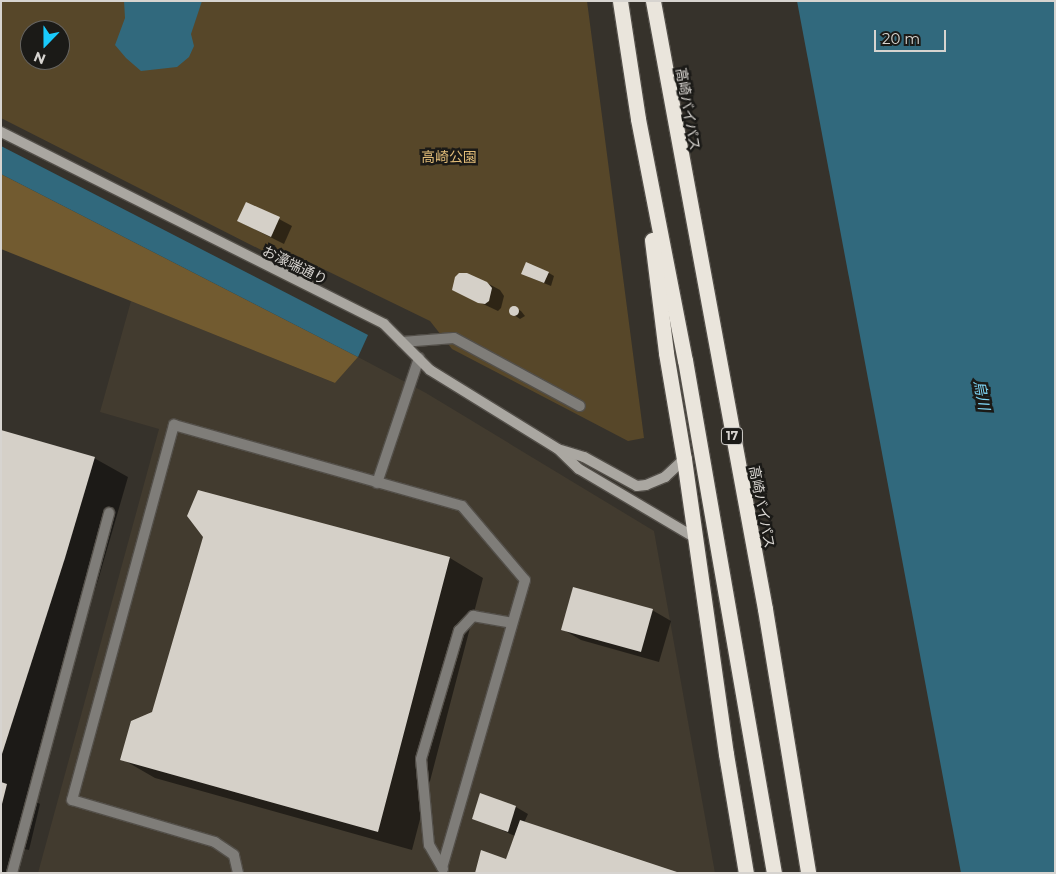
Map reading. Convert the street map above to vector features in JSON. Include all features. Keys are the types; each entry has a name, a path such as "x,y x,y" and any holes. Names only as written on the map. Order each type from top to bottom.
{"highway":[{"path":"620,1 638,119 666,353 684,459 694,537 746,873"},
{"name":"高崎バイパス","path":"653,1 765,609 808,873"},
{"path":"638,119 685,360 774,873"}],"street":[{"name":"お濠端通り","path":"1,132 384,324 430,370 558,449"},
{"path":"558,449 584,457 637,486 646,485 664,477 684,459"},
{"path":"558,449 579,469 694,537"}],"lane":[{"path":"402,342 454,338 580,406"},
{"path":"378,483 419,358"},
{"path":"238,873 234,855 215,842 72,800 174,425 462,506 524,580 443,870"},
{"path":"12,873 109,513"},
{"path":"443,870 429,845 421,759 459,631 473,616 511,623"}],"shaded area":[{"path":"1,174 358,357 335,383 1,249"},
{"path":"131,301 335,383 358,357 426,393 654,531 715,873 38,873 159,429 100,412"}],"green space":[{"name":"高崎公園","path":"1,1 587,1 644,438 628,441 452,349 430,321 280,248 273,256 1,118"}],"water":[{"path":"124,1 202,1 191,34 194,46 189,57 177,67 141,71 115,45 125,18"},
{"name":"烏川","path":"797,1 1055,1 1055,873 961,873"},
{"path":"1,146 368,335 358,357 1,174"}],"building":[{"path":"246,202 280,217 271,237 237,221"},
{"path":"526,262 549,272 544,283 521,274"},
{"path":"459,273 467,273 487,282 492,288 489,301 485,304 478,303 452,290 455,277"},
{"path":"514,306 519,311 514,316 509,311"},
{"path":"1,430 95,457 65,558 2,754"},
{"path":"198,490 450,557 378,832 120,760 131,721 152,712 203,537 187,516"},
{"path":"573,587 653,609 641,652 561,630"},
{"path":"1,782 7,784 2,804 1,804"},
{"path":"480,793 516,806 508,832 472,819"},
{"path":"520,820 677,873 475,873 481,850 506,859"}]}
